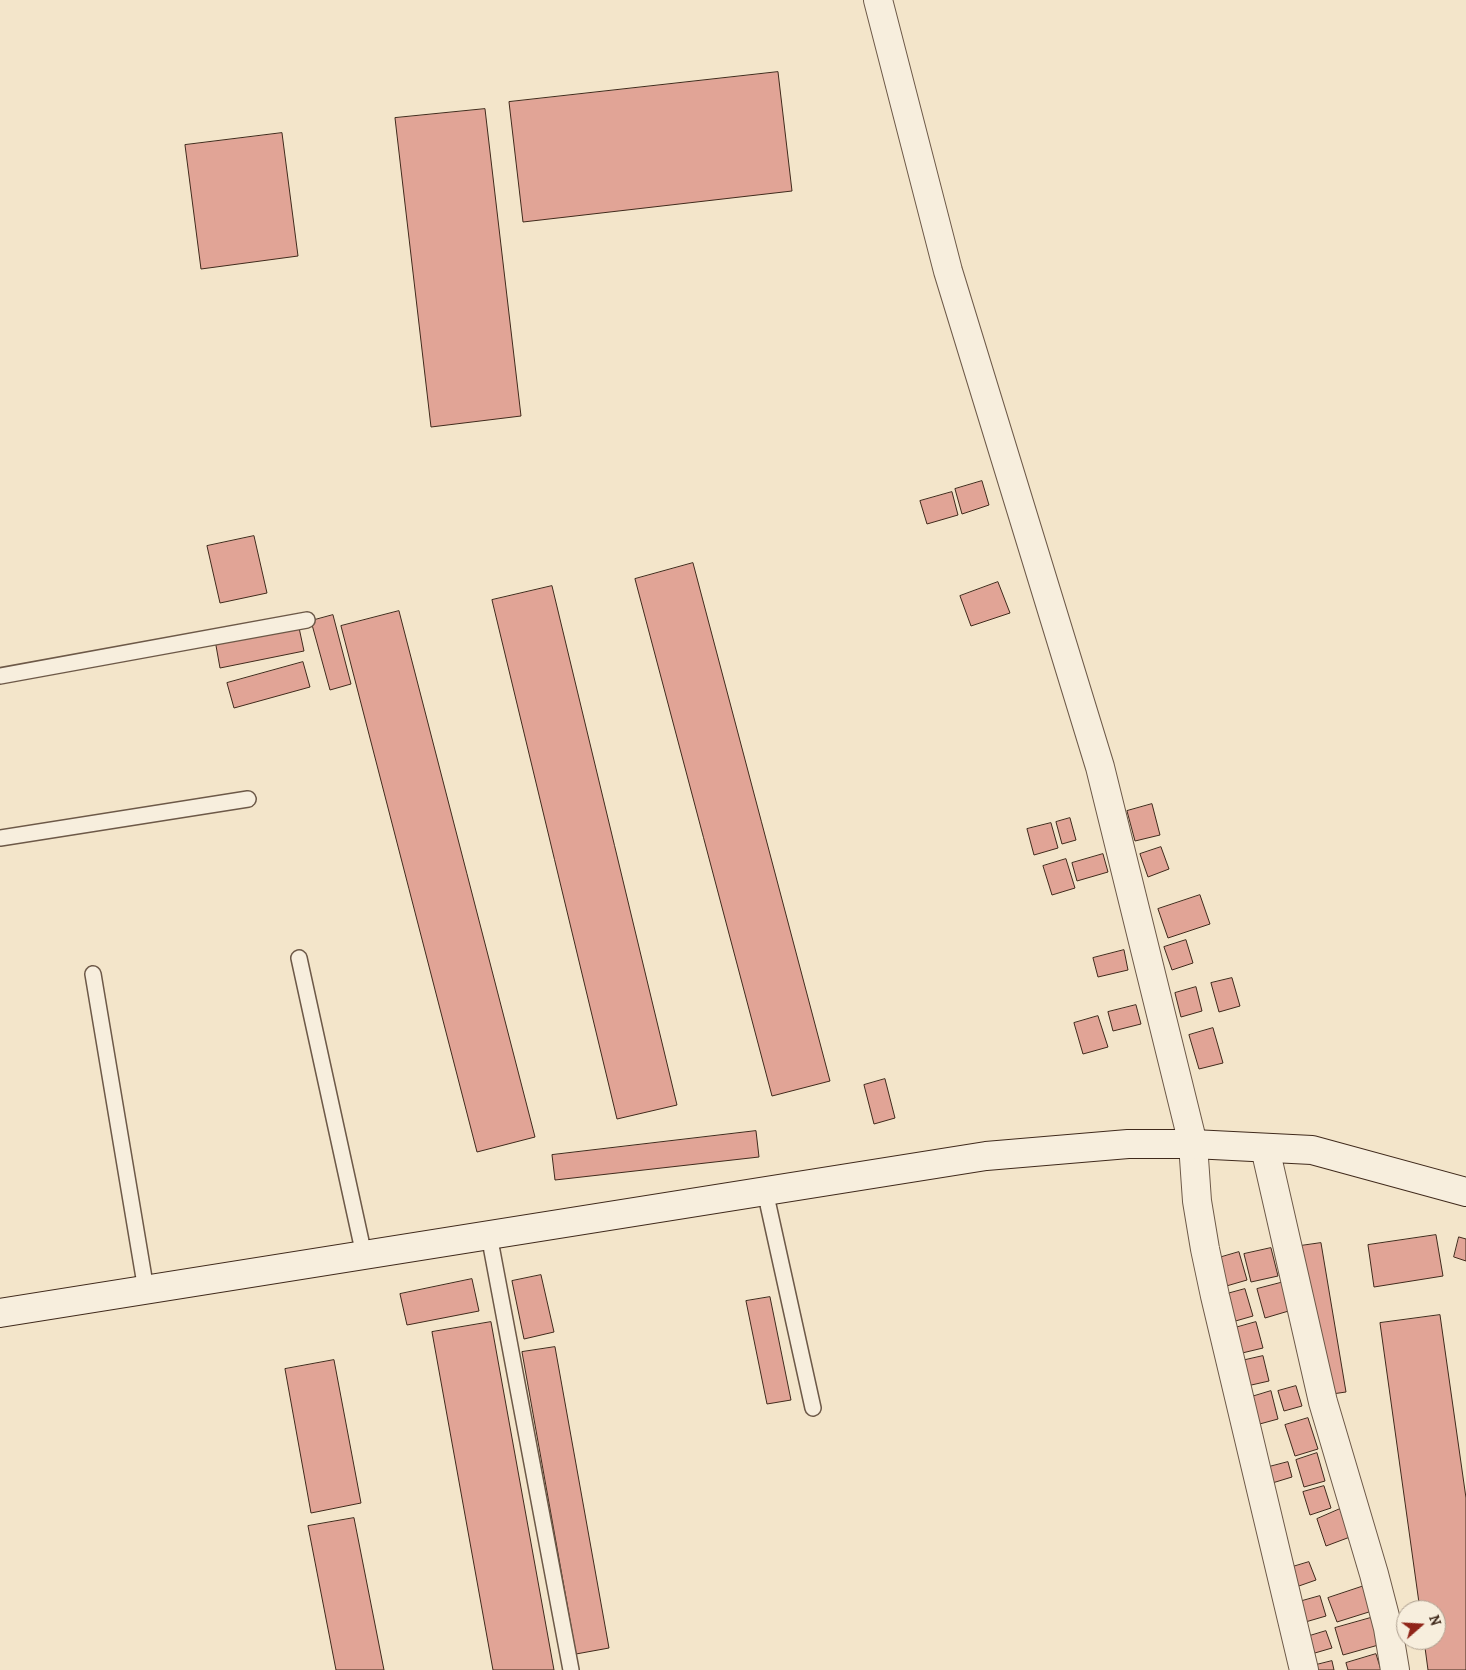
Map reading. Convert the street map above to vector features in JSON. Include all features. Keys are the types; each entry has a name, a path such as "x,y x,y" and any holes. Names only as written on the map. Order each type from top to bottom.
{"street":[{"path":"878,0 948,271 1100,767 1193,1144 1197,1201 1205,1249 1304,1670"},
{"path":"0,1314 986,1156 1128,1144 1193,1144 1312,1150 1466,1192"},
{"path":"1265,1148 1323,1402 1374,1574 1388,1628 1395,1670"}],"lane":[{"path":"0,676 307,620"},
{"path":"0,838 248,799"},
{"path":"299,958 364,1255"},
{"path":"93,974 146,1290"},
{"path":"765,1191 813,1408"},
{"path":"489,1235 571,1670"}],"building":[{"path":"778,72 792,191 523,222 509,102"},
{"path":"485,109 521,416 431,427 395,118"},
{"path":"282,133 298,256 201,269 185,145"},
{"path":"982,481 989,505 962,514 955,489"},
{"path":"952,492 958,515 927,524 920,501"},
{"path":"254,536 267,593 220,603 207,546"},
{"path":"693,563 830,1081 772,1096 635,579"},
{"path":"998,582 1010,613 971,626 960,596"},
{"path":"552,586 677,1105 617,1119 492,600"},
{"path":"399,611 535,1137 477,1152 341,626"},
{"path":"333,615 351,684 330,690 311,621"},
{"path":"298,623 304,651 220,668 215,640"},
{"path":"303,662 310,687 234,708 227,683"},
{"path":"1152,804 1160,835 1135,841 1127,811"},
{"path":"1070,818 1076,840 1062,844 1056,822"},
{"path":"1051,823 1058,848 1034,855 1027,829"},
{"path":"1161,847 1169,869 1148,877 1140,854"},
{"path":"1103,854 1108,872 1077,881 1072,863"},
{"path":"1066,859 1075,888 1052,895 1043,866"},
{"path":"1200,895 1210,924 1168,938 1158,909"},
{"path":"1186,940 1193,963 1172,970 1164,947"},
{"path":"1124,950 1128,970 1098,977 1093,958"},
{"path":"1232,978 1240,1006 1219,1012 1211,983"},
{"path":"1196,987 1202,1011 1181,1017 1175,993"},
{"path":"1136,1005 1141,1024 1113,1031 1108,1012"},
{"path":"1098,1016 1108,1047 1083,1054 1074,1023"},
{"path":"1213,1028 1223,1063 1199,1069 1189,1035"},
{"path":"885,1079 895,1118 874,1124 864,1085"},
{"path":"756,1131 759,1157 555,1180 552,1155"},
{"path":"1436,1235 1443,1276 1374,1287 1368,1245"},
{"path":"1459,1237 1466,1239 1466,1261 1454,1257"},
{"path":"1321,1243 1346,1392 1325,1395 1300,1246"},
{"path":"1271,1248 1278,1276 1251,1282 1244,1254"},
{"path":"1239,1252 1247,1280 1223,1287 1215,1259"},
{"path":"541,1275 554,1332 524,1339 512,1281"},
{"path":"472,1279 479,1311 407,1325 400,1294"},
{"path":"1284,1282 1292,1310 1265,1318 1257,1289"},
{"path":"1245,1289 1253,1316 1232,1322 1223,1295"},
{"path":"770,1297 791,1400 767,1404 746,1301"},
{"path":"1440,1315 1466,1498 1466,1670 1428,1670 1425,1650 1446,1650 1446,1600 1419,1600 1380,1323"},
{"path":"491,1322 554,1670 493,1670 432,1332"},
{"path":"1256,1322 1263,1348 1238,1354 1231,1329"},
{"path":"555,1347 609,1648 576,1654 522,1352"},
{"path":"1263,1356 1269,1381 1247,1386 1241,1361"},
{"path":"334,1360 361,1503 311,1513 285,1369"},
{"path":"1296,1386 1302,1406 1284,1411 1278,1391"},
{"path":"1271,1391 1278,1419 1256,1425 1248,1398"},
{"path":"1308,1418 1318,1449 1295,1456 1285,1425"},
{"path":"1317,1453 1325,1481 1304,1487 1296,1460"},
{"path":"1288,1462 1292,1477 1269,1484 1265,1468"},
{"path":"1324,1486 1331,1508 1310,1515 1303,1492"},
{"path":"1340,1509 1350,1537 1326,1546 1317,1519"},
{"path":"354,1518 384,1670 336,1670 308,1526"},
{"path":"1309,1562 1316,1580 1296,1587 1289,1568"},
{"path":"1364,1586 1372,1611 1337,1622 1328,1598"},
{"path":"1320,1596 1326,1616 1302,1623 1295,1603"},
{"path":"1374,1617 1382,1644 1343,1655 1335,1628"},
{"path":"1326,1631 1332,1648 1308,1655 1303,1638"},
{"path":"1376,1654 1381,1670 1348,1670 1346,1663"},
{"path":"1332,1661 1334,1670 1313,1670 1312,1666"}]}
